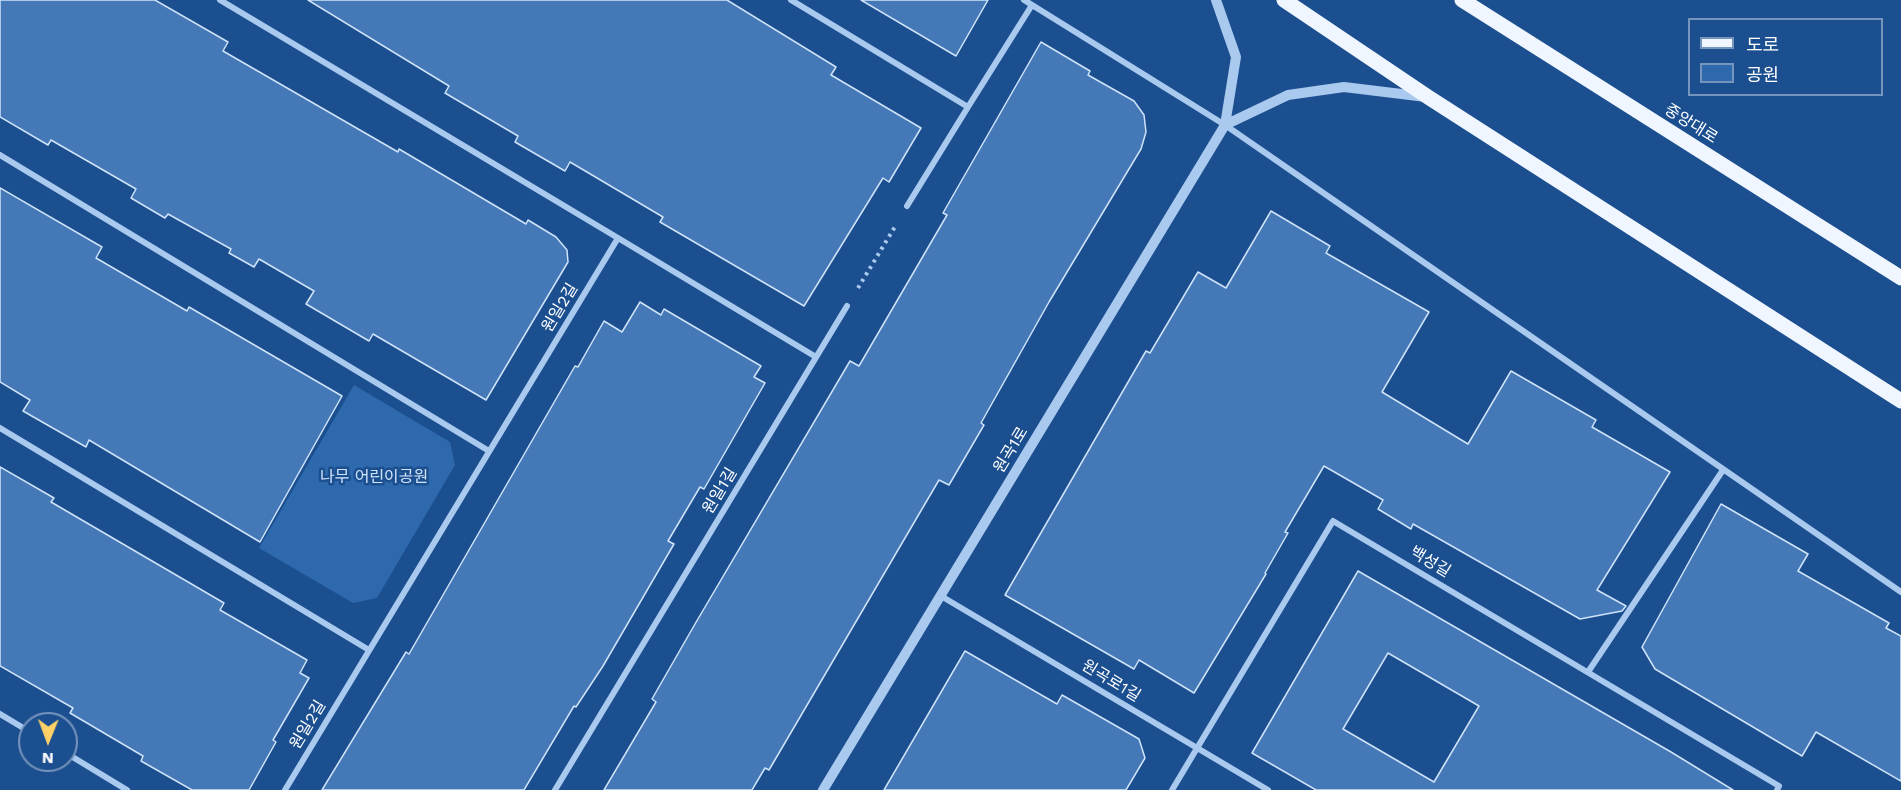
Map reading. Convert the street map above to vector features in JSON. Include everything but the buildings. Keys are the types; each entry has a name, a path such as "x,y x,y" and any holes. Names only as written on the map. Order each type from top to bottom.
{"main road":[{"path":"1284,0 1428,97 1901,401"},
{"name":"중앙대로","path":"1462,0 1901,278"}],"street":[{"path":"220,0 816,357"},
{"path":"791,0 968,107"},
{"path":"1024,0 1225,125 1901,592"},
{"path":"1216,0 1236,57 1225,125"},
{"path":"907,206 1032,5"},
{"path":"1225,125 1288,95 1344,87 1428,97"},
{"name":"원곡1로","path":"823,790 1225,125"},
{"path":"0,155 489,451"},
{"name":"원일2길","path":"285,790 618,238"},
{"name":"원일1길","path":"555,790 847,306"},
{"path":"0,428 369,650"},
{"path":"1588,672 1723,470"},
{"name":"백성길","path":"1172,790 1333,520 1779,786 1777,790"},
{"name":"원곡로1길","path":"941,596 1268,790"},
{"path":"0,714 18,725"},
{"path":"78,760 127,790"}],"path":[{"path":"847,306 907,206"}],"green space":[{"name":"나무 어린이공원","path":"354,385 450,442 455,465 377,598 353,603 259,548"}]}
